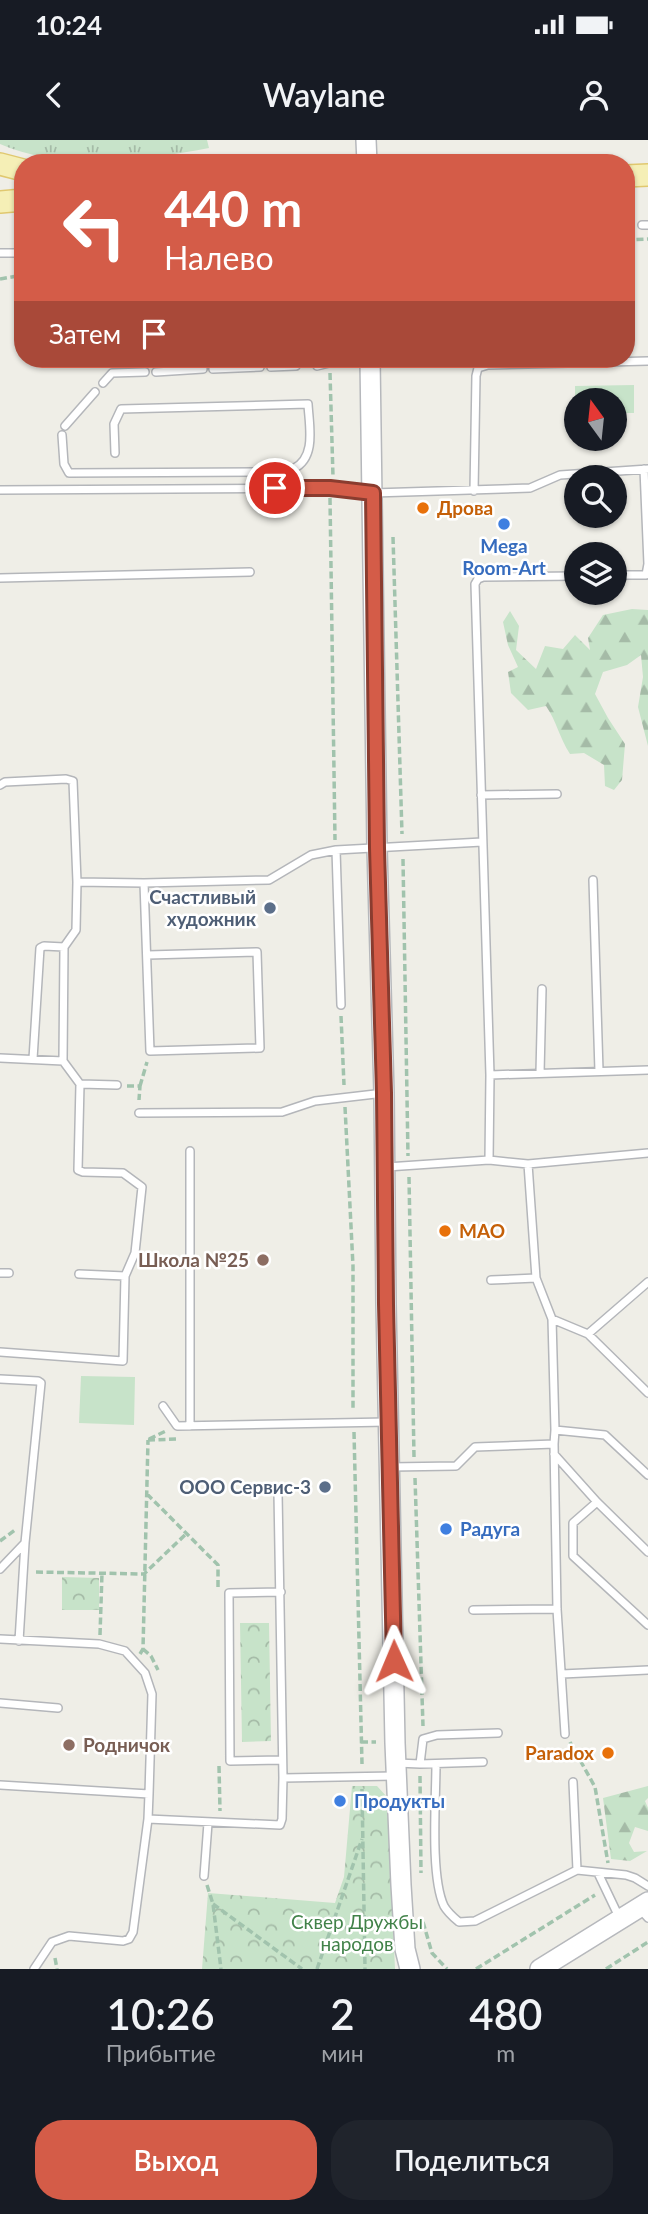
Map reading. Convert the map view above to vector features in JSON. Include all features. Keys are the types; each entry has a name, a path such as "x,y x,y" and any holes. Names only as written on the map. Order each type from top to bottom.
{"street":[{"path":"370,368 396,1769 404,1936 410,1969"},
{"path":"540,1969 620,1919 645,1909"}],"lane":[{"path":"213,369 236,368"},
{"path":"474,491 478,368"},
{"path":"156,372 203,369"},
{"path":"103,383 111,373 145,372"},
{"path":"65,426 95,392"},
{"path":"62,435 64,464 69,473 276,472 294,469 306,458 310,443 308,404 121,409 114,424 115,453"},
{"path":"0,490 330,488 373,493 474,491 530,488 560,475 646,469 648,564 646,575 627,575"},
{"path":"0,578 250,572"},
{"path":"489,1160 490,1075 475,584 483,577 564,576"},
{"path":"0,785 5,782 66,779 73,781 76,930 64,947 63,1061 80,1084 78,1170 124,1173 142,1187 135,1252 125,1276 123,1361 0,1352"},
{"path":"481,795 557,794"},
{"path":"77,882 270,880 311,855 336,849 482,842"},
{"path":"336,849 341,1005"},
{"path":"593,880 599,1071"},
{"path":"144,883 150,1051 260,1048 257,952 148,955"},
{"path":"33,1059 40,948 64,947"},
{"path":"540,1073 542,989"},
{"path":"0,1058 63,1061"},
{"path":"490,1075 648,1070"},
{"path":"80,1084 117,1085"},
{"path":"139,1113 282,1112 314,1101 384,1093"},
{"path":"190,1151 190,1426"},
{"path":"385,1167 489,1160 528,1164 648,1153"},
{"path":"528,1164 536,1278 552,1319 557,1609 565,1734"},
{"path":"79,1274 125,1276"},
{"path":"491,1280 536,1278"},
{"path":"588,1334 648,1282"},
{"path":"552,1319 588,1334 648,1392"},
{"path":"0,1379 41,1383 24,1543 19,1641"},
{"path":"163,1406 177,1426 389,1422"},
{"path":"555,1430 605,1435 648,1475"},
{"path":"391,1467 456,1466 475,1447 554,1444"},
{"path":"554,1454 597,1502 648,1552"},
{"path":"148,1819 279,1825 282,1819 278,1493"},
{"path":"597,1502 573,1523 573,1556 648,1625"},
{"path":"0,1569 24,1543"},
{"path":"281,1592 229,1593 230,1760 282,1760"},
{"path":"473,1610 557,1609"},
{"path":"0,1639 99,1644 125,1651 145,1674 152,1694 148,1819 130,1939 123,1941 69,1936 52,1942 34,1969"},
{"path":"562,1674 648,1670"},
{"path":"0,1703 58,1708"},
{"path":"420,1764 423,1739 437,1735 498,1733"},
{"path":"283,1777 362,1776 420,1764 483,1762"},
{"path":"436,1763 436,1877 448,1913 459,1922 475,1921 578,1870 635,1878 648,1886"},
{"path":"573,1782 578,1870"},
{"path":"0,1786 149,1794"},
{"path":"204,1876 208,1823"},
{"path":"598,1873 620,1919"}],"path":[{"path":"334,368 334,473 330,488 336,849"},
{"path":"393,533 414,1467 423,1739"},
{"path":"341,1005 353,1266 353,1422 365,1969"},
{"path":"139,1113 140,1086 150,1051"},
{"path":"117,1085 140,1086"},
{"path":"143,1650 148,1440 177,1426"},
{"path":"147,1494 218,1565 218,1592"},
{"path":"23,1572 144,1574 187,1534"},
{"path":"99,1644 102,1573"},
{"path":"565,1734 595,1787 610,1875"},
{"path":"219,1755 220,1823"},
{"path":"317,1969 363,1837"},
{"path":"204,1876 213,1904 221,1969"},
{"path":"476,1969 606,1888"},
{"path":"213,1904 302,1969"},
{"path":"606,1969 648,1942"}],"green space":[{"path":"0,140 207,140 209,148 171,154 32,154 0,144"},
{"path":"634,385 634,413 627,413 627,388 575,386"},
{"path":"632,609 648,610 648,746 638,707 643,677 641,655 627,665 603,672 595,694 625,744 622,780 614,790 605,786 604,765 584,753 570,754 546,706 528,710 511,693 508,672 518,667 508,645 503,622 510,611 519,626 516,650 536,669 545,646 563,649 575,635 590,650 588,638 603,615"},
{"path":"81,1376 135,1377 134,1425 79,1423"},
{"path":"62,1577 99,1578 99,1610 62,1610"},
{"path":"240,1623 269,1623 271,1741 242,1742"},
{"name":"Сквер Дружбы народов","path":"352,1786 377,1786 387,1797 395,1969 202,1969 208,1893 335,1903 344,1877"},
{"path":"648,1786 648,1798 645,1801 648,1808 648,1831 635,1827 629,1843 634,1852 647,1851 630,1861 611,1859 603,1798"}],"place":[{"name":"Дрова","path":"423,508"},
{"name":"Mega Room-Art","path":"504,524"},
{"name":"Счастливый художник","path":"270,908"},
{"name":"МАО","path":"445,1231"},
{"name":"Школа №25","path":"263,1260"},
{"name":"ООО Сервис-3","path":"325,1487"},
{"name":"Радуга","path":"446,1529"},
{"name":"Родничок","path":"69,1745"},
{"name":"Paradox","path":"608,1753"},
{"name":"Продукты","path":"340,1801"}],"route":[{"path":"275,488 330,488 373,493 377,848 394,1661"}]}
